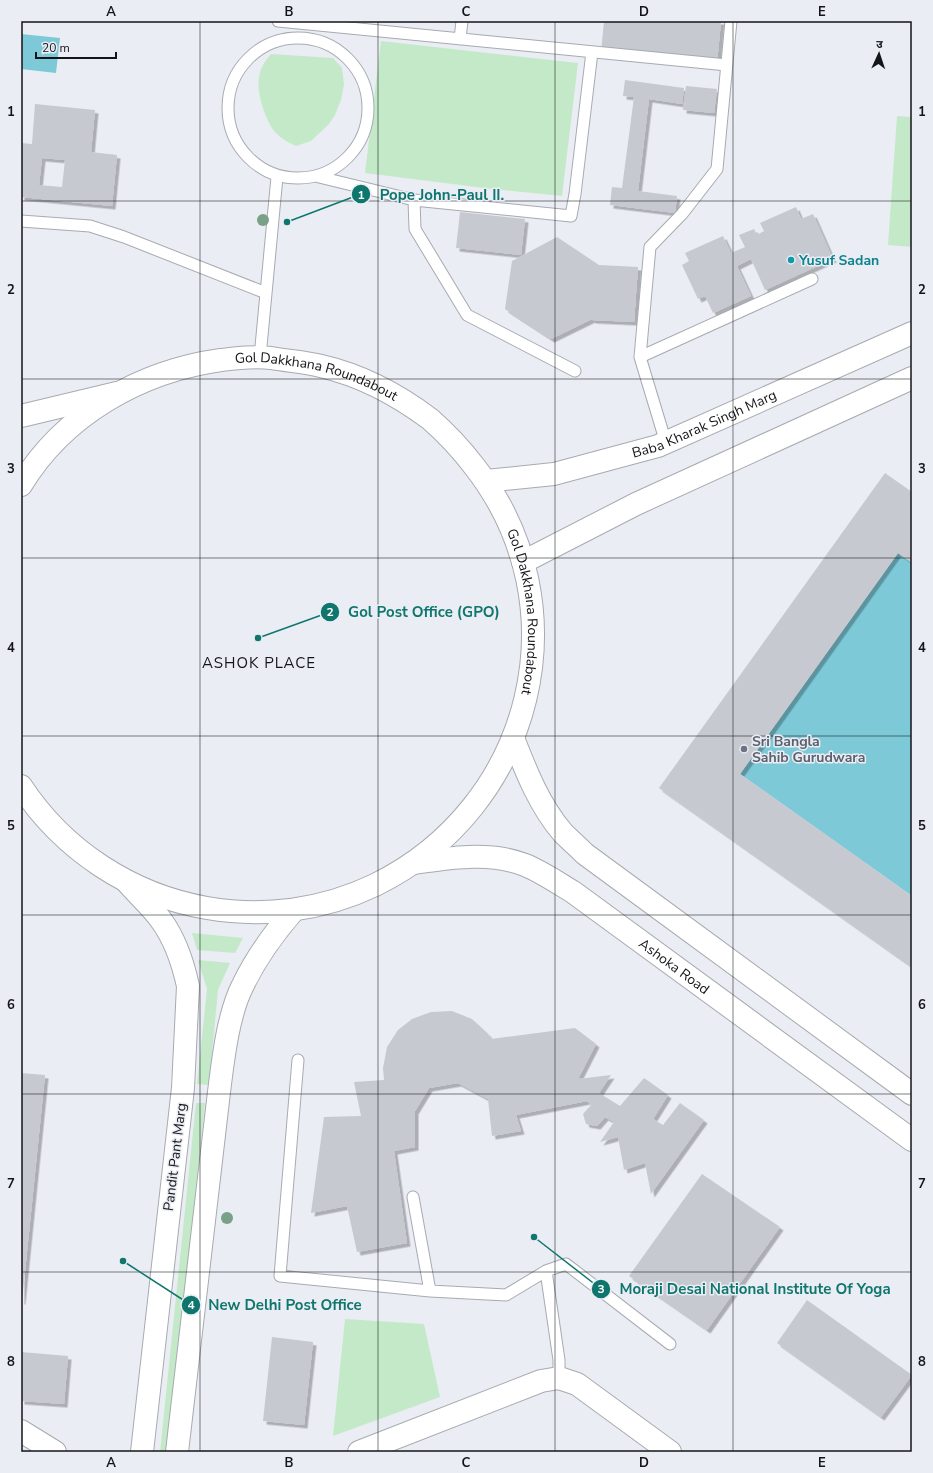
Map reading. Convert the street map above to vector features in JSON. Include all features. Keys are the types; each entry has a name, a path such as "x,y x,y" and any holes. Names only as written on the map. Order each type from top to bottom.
{"main road":[{"name":"Baba Kharak Singh Marg","path":"486,480 554,474 658,446 912,333"},
{"name":"Gol Dakkhana Roundabout","path":"21,485 28,473 54,442 85,414 120,392 158,375 197,364 260,357 320,366 360,378 396,397 430,420 460,448 486,480 498,499 508,520 523,562 532,606 533,651 531,673 521,717 513,738 496,774 473,808 445,838 413,863 391,877 344,898 294,910 259,912 224,911 190,905 157,895 126,881 99,865 75,847 25,798"},
{"path":"523,562 636,504 912,378"},
{"path":"21,416 120,392"},
{"path":"513,738 526,772 542,804 564,833 585,854 912,1094"},
{"name":"Ashoka Road","path":"413,863 476,857 498,858 525,864 540,872 574,892 912,1140"},
{"name":"Pandit Pant Marg","path":"126,881 161,920 173,939 186,974 188,986 183,1088 142,1452"},
{"path":"177,1452 218,1092 226,1045 242,986 271,937 294,910"},
{"path":"183,1088 218,1092"},
{"path":"359,1452 541,1381 559,1378 577,1384 670,1452"},
{"path":"21,1431 55,1452"}],"lane":[{"path":"278,21 727,65"},
{"path":"460,39 462,21"},
{"path":"666,443 640,357 650,247 682,214 716,169 731,21"},
{"path":"319,177 353,155 370,118 364,78 337,47 297,36 258,48 232,78 226,119 243,156 277,178 319,177 414,200 571,216 576,187 592,52"},
{"path":"260,357 277,178"},
{"path":"414,200 415,229 467,316 575,371"},
{"path":"21,221 90,226 124,237 266,293"},
{"path":"640,357 812,279"},
{"path":"298,1060 280,1276 430,1291 506,1295 546,1271 566,1264 670,1344"},
{"path":"413,1197 430,1291"},
{"path":"546,1271 559,1360 559,1378"}],"green space":[{"path":"381,41 578,63 562,196 365,173"},
{"path":"271,54 333,58 342,68 344,84 341,100 335,115 329,124 311,141 296,146 286,141 272,128 265,115 260,99 258,84 262,68"},
{"path":"897,116 912,117 912,247 888,245"},
{"path":"192,933 243,938 235,953 197,950"},
{"path":"198,960 230,963 218,990 209,1085 197,1084 207,989"},
{"path":"196,1103 205,1103 168,1452 160,1452"},
{"path":"345,1319 424,1324 440,1397 333,1436"}],"water":[{"path":"21,34 60,38 56,73 21,69"},
{"path":"898,553 912,563 912,896 740,774"}],"building":[{"path":"604,21 721,21 717,63 601,53"},
{"path":"625,80 684,88 682,104 649,99 638,191 677,196 675,213 610,205 612,187 622,188 634,97 623,96"},
{"path":"686,86 717,89 714,113 683,110"},
{"path":"35,104 95,110 91,152 117,155 112,206 21,197 21,143 32,144","holes":["42,158 65,160 62,187 39,185"]},
{"name":"Yusuf Sadan","path":"796,207 801,219 813,214 833,259 765,290 751,259 737,266 751,296 713,313 705,296 698,299 682,265 689,261 685,253 723,236 731,253 745,247 739,235 754,229 757,235 764,231 760,223"},
{"path":"460,212 525,219 521,255 456,248"},
{"path":"557,237 599,265 638,267 634,322 592,319 551,339 505,309 512,261"},
{"path":"885,473 912,492 912,563 898,553 740,774 912,896 912,967 659,788"},
{"path":"452,1011 472,1019 488,1034 491,1039 575,1028 596,1044 578,1079 611,1075 599,1093 620,1106 644,1078 668,1095 653,1119 663,1125 680,1103 704,1120 651,1194 645,1163 624,1170 618,1137 600,1142 614,1122 605,1117 597,1126 586,1124 583,1114 591,1105 587,1101 516,1115 521,1131 492,1136 488,1099 458,1083 429,1088 415,1111 415,1147 394,1151 407,1243 357,1252 347,1206 311,1213 324,1117 361,1116 354,1082 384,1080 383,1068 387,1047 398,1030 412,1019 431,1012"},
{"path":"21,1073 45,1075 22,1301 21,1301"},
{"path":"702,1174 780,1227 707,1330 629,1276"},
{"path":"807,1300 912,1375 881,1417 777,1343"},
{"path":"272,1337 313,1342 304,1425 263,1421"},
{"path":"21,1352 68,1356 64,1404 21,1401"}],"place":[{"name":"Pope John-Paul II.","path":"287,222"},
{"name":"Yusuf Sadan","path":"791,260"},
{"name":"Gol Post Office (GPO)","path":"258,638"},
{"name":"Sri Bangla Sahib Gurudwara","path":"744,749"},
{"name":"Moraji Desai National Institute Of Yoga","path":"534,1237"},
{"name":"New Delhi Post Office","path":"123,1261"}],"district":[{"name":"ASHOK PLACE","path":"259,663"}]}
